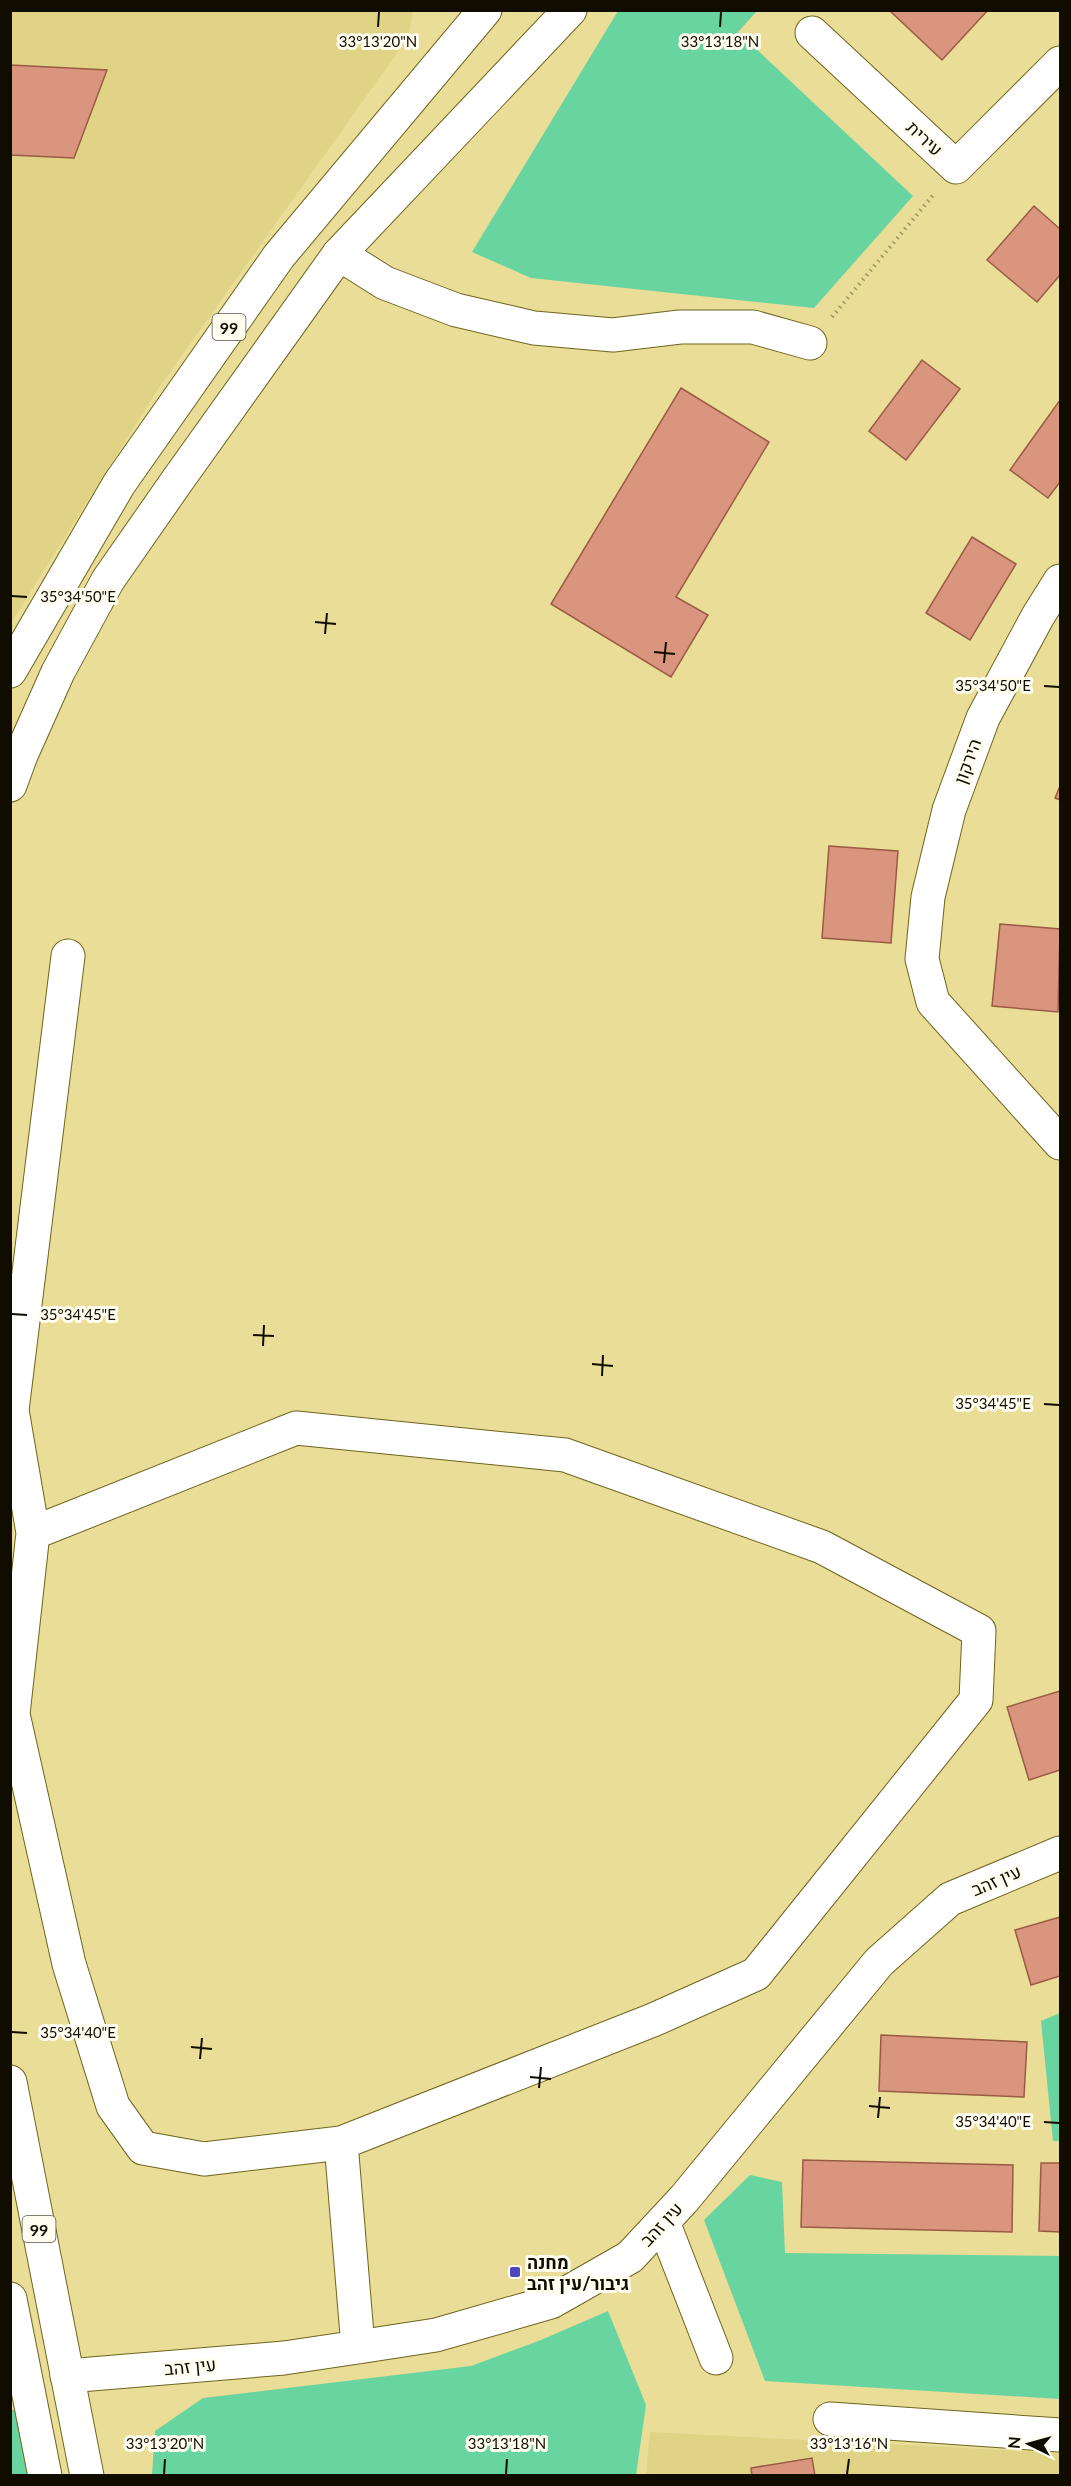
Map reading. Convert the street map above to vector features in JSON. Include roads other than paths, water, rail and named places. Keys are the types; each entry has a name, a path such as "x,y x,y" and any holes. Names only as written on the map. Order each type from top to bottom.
{"main road":[{"name":"99","path":"10,671 119,484 279,256 485,10"},
{"name":"99","path":"10,785 58,672 108,580 339,254 570,10"},
{"name":"עירית","path":"812,33 956,167 1060,63"},
{"path":"339,254 385,283 456,310 534,328 613,335 680,327 753,327 810,343"},
{"name":"הירקון","path":"1060,581 1049,622 983,718 949,810 928,897 922,959 933,1002 1060,1143"},
{"path":"33,1533 296,1428 565,1455 822,1547 980,1631 976,1700 756,1974 653,2020 341,2144 204,2159 143,2148 113,2106 69,1964 13,1714 33,1533 12,1410 68,956"},
{"name":"עין זהב","path":"67,2376 284,2358 358,2347 436,2335 551,2302 630,2257 755,2115 879,1962 950,1899 1060,1853"},
{"name":"99","path":"10,2082 87,2475"},
{"path":"341,2144 358,2347"},
{"path":"663,2222 716,2358"},
{"path":"10,2299 45,2475"},
{"path":"830,2419 1060,2435"}],"place":[{"name":"מחנה גיבור/עין זהב","path":"515,2272"}]}
